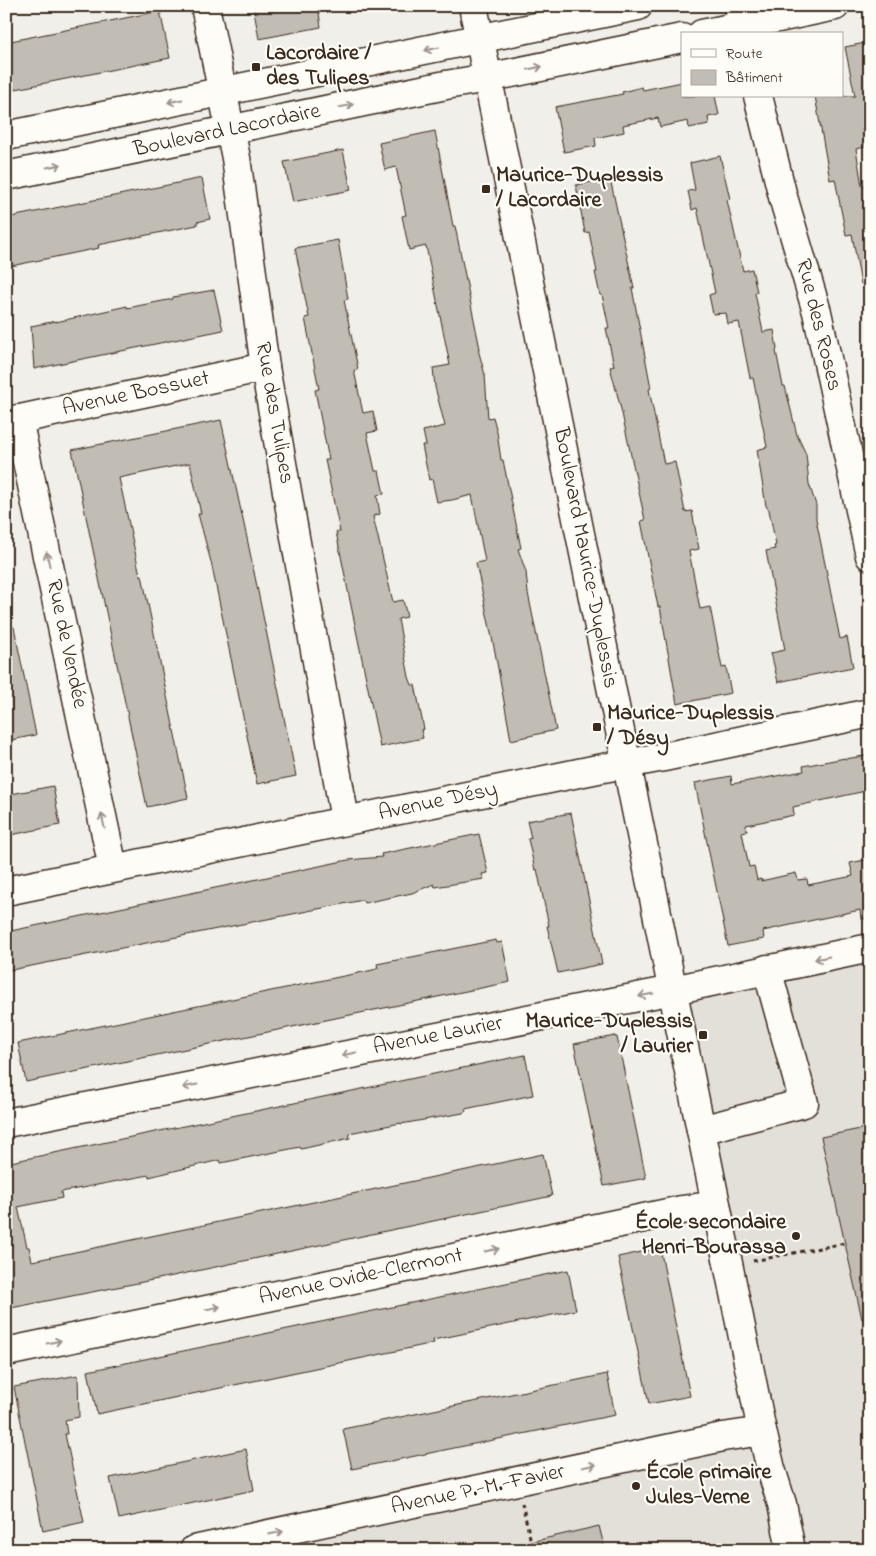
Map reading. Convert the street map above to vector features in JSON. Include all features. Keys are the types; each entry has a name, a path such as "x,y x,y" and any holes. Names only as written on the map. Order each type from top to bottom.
{"street":[{"name":"Rue des Tulipes","path":"206,6 236,158 265,367 345,820"},
{"name":"Boulevard Maurice-Duplessis","path":"473,6 728,1266 762,1431 771,1470 782,1504 791,1550"},
{"name":"Boulevard Lacordaire","path":"6,136 638,6"},
{"path":"709,32 742,22 835,6"},
{"name":"Boulevard Lacordaire","path":"6,176 681,38"},
{"name":"Rue des Roses","path":"758,98 783,197 817,312 870,556"},
{"name":"Avenue Bossuet","path":"12,420 265,367"},
{"name":"Rue de Vendée","path":"12,420 113,868"},
{"name":"Avenue Désy","path":"6,891 345,820 664,757 870,713"},
{"name":"Avenue Laurier","path":"6,1123 672,990 870,948"},
{"path":"701,1130 804,1103 767,970"},
{"name":"Avenue Ovide-Clermont","path":"6,1352 682,1210 716,1205"},
{"name":"Avenue P.-M.-Favier","path":"194,1550 723,1437 762,1431"}],"path":[{"path":"728,1266 845,1242"},
{"path":"524,1512 531,1542"}],"shaded area":[{"name":"École secondaire Henri-Bourassa","path":"870,948 870,1550 194,1550 762,1431 673,990"}],"building":[{"path":"253,6 318,6 321,27 259,39"},
{"path":"160,11 170,58 6,91 6,42"},
{"path":"870,42 870,129 862,129 865,147 856,149 862,186 870,185 870,283 861,284 852,234 846,235 835,179 830,180 815,98 855,96 845,47"},
{"path":"681,82 681,98 715,98 719,115 708,117 709,124 689,128 688,121 660,127 658,118 623,125 624,132 595,138 596,146 564,152 555,107 623,94 622,92 642,87 643,90"},
{"path":"435,131 453,226 455,226 480,349 478,349 485,375 488,418 493,417 497,432 501,460 503,460 521,548 518,549 526,572 528,593 556,730 511,740 476,563 485,561 472,495 437,502 432,479 429,480 422,445 426,445 423,431 445,426 435,387 433,368 450,365 426,246 409,250 402,216 406,215 396,167 385,170 379,143"},
{"path":"343,150 351,190 293,202 284,162"},
{"path":"720,156 730,199 727,200 743,271 752,269 763,332 774,330 783,386 785,386 797,435 806,454 809,484 816,505 816,519 840,639 847,637 853,667 778,682 771,653 785,650 766,551 775,549 774,546 776,545 769,510 766,506 757,450 767,447 753,378 750,378 739,322 728,324 726,313 713,314 709,295 715,293 697,208 692,210 688,191 695,190 690,163"},
{"path":"202,178 210,219 197,222 197,225 98,245 99,248 6,267 6,218"},
{"path":"610,178 634,288 632,288 651,388 649,389 664,464 675,462 685,512 692,511 699,549 689,551 700,609 710,607 722,668 726,667 731,693 677,704 660,607 658,607 641,521 645,520 610,367 614,366 606,328 609,328 595,272 597,272 589,232 585,233 576,185"},
{"path":"338,240 348,299 344,300 358,369 354,370 363,413 373,411 377,431 367,433 375,471 379,471 384,494 377,495 380,514 373,516 393,602 403,600 407,617 398,619 409,677 412,685 415,685 424,729 421,730 423,738 380,747 336,532 340,532 325,460 329,460 315,390 319,389 305,318 309,317 295,248"},
{"path":"214,290 223,330 34,369 31,326"},
{"path":"221,420 296,776 257,784 211,562 198,514 201,514 190,463 119,478 140,575 142,575 188,798 147,807 72,450"},
{"path":"14,627 36,735 6,741 6,628"},
{"path":"870,755 870,790 793,807 794,815 746,825 747,831 742,832 749,867 754,866 757,880 761,879 761,881 796,873 798,880 807,879 808,885 853,876 850,863 870,859 870,918 861,919 860,910 763,931 764,939 728,946 695,783 731,776 732,784 804,771 803,766"},
{"path":"53,786 60,825 6,836 6,795"},
{"path":"571,813 602,964 558,973 537,869 535,870 528,839 531,838 527,821"},
{"path":"479,834 488,873 482,874 484,879 435,887 434,884 412,893 364,903 363,900 6,971 6,932 348,860 382,857 381,854"},
{"path":"496,940 497,943 502,942 510,982 26,1082 18,1043 373,970 378,968 377,964"},
{"path":"617,1037 646,1178 604,1186 574,1044"},
{"path":"525,1055 533,1095 465,1109 466,1111 463,1113 349,1133 350,1138 301,1149 300,1147 221,1163 220,1160 149,1177 149,1175 61,1192 62,1198 18,1207 32,1261 543,1154 552,1196 6,1309 6,1163"},
{"path":"870,1127 870,1318 862,1319 821,1137"},
{"path":"660,1248 690,1396 649,1404 618,1257"},
{"path":"568,1270 576,1310 433,1340 434,1343 97,1414 88,1371"},
{"path":"607,1374 615,1415 352,1469 343,1429"},
{"path":"78,1375 79,1417 65,1420 67,1434 65,1434 84,1522 43,1531 14,1387"},
{"path":"246,1449 254,1490 119,1519 110,1478"},
{"path":"599,1526 605,1550 527,1550 526,1543"}],"place":[{"name":"Lacordaire / des Tulipes","path":"256,67"},
{"name":"Maurice-Duplessis / Lacordaire","path":"486,189"},
{"name":"Maurice-Duplessis / Désy","path":"597,727"},
{"name":"Maurice-Duplessis / Laurier","path":"703,1035"},
{"name":"École secondaire Henri-Bourassa","path":"796,1236"},
{"name":"École primaire Jules-Verne","path":"636,1486"}]}
